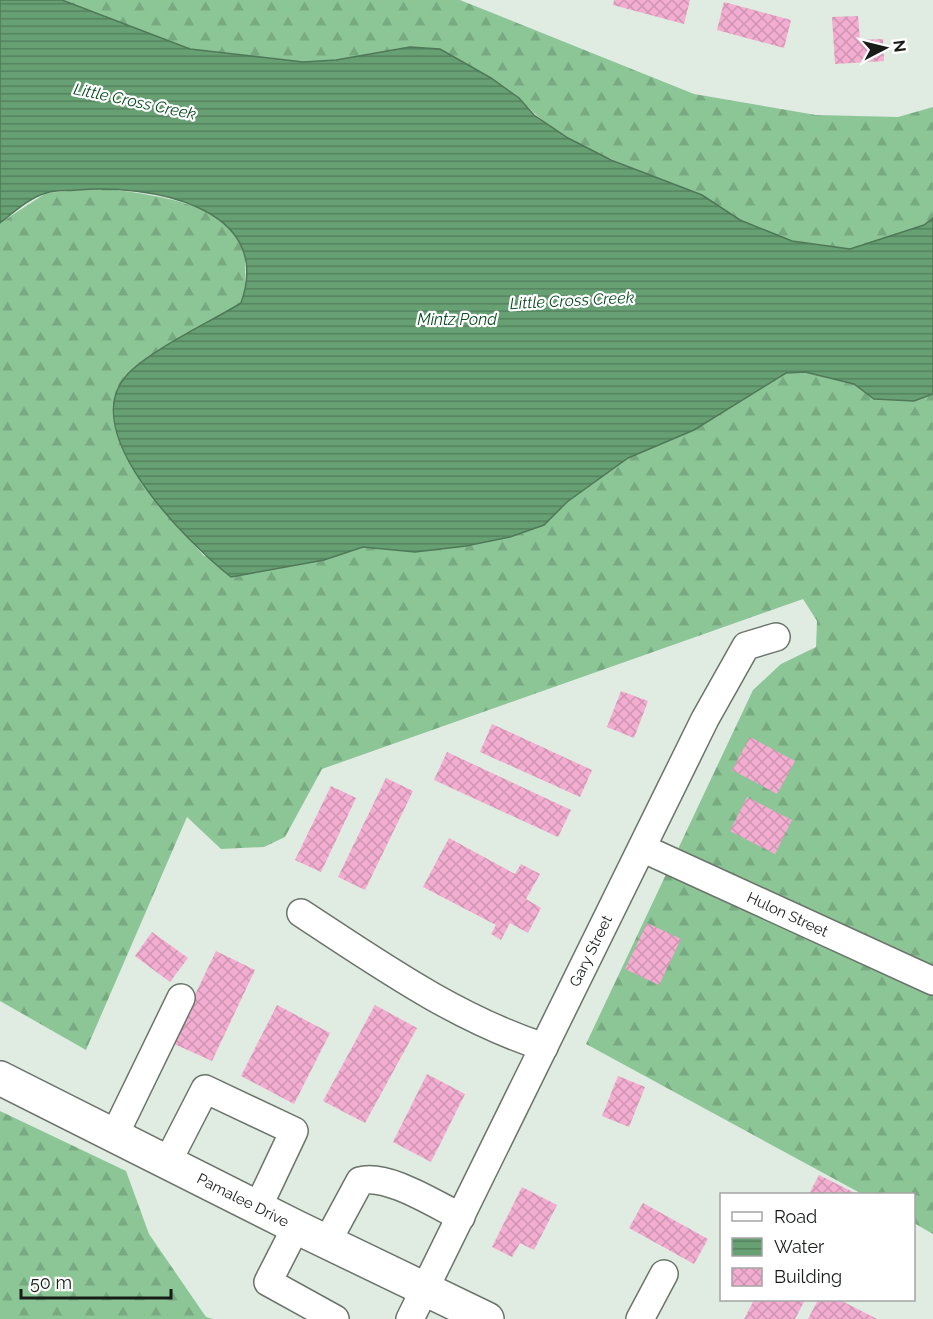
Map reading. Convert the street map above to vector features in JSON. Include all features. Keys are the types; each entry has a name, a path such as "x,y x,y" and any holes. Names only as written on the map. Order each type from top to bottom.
{"main road":[{"name":"Pamalee Drive","path":"0,1078 296,1227 487,1319"}],"street":[{"name":"Gary Street","path":"410,1319 705,719 746,646 776,637"},
{"name":"Hulon Street","path":"642,848 933,981"},
{"path":"301,913 435,1000 510,1036 544,1047"},
{"path":"114,1136 181,998"},
{"path":"167,1162 205,1089 294,1131 258,1207"},
{"path":"327,1242 360,1181 371,1178 386,1181 461,1217"},
{"path":"296,1227 268,1282 335,1319"},
{"path":"639,1319 664,1274"}],"green space":[{"path":"62,0 460,0 694,94 816,115 898,117 933,107 933,218 924,225 859,247 837,250 809,246 753,226 698,194 580,144 538,116 519,98 336,60 303,62 190,49"},
{"path":"102,188 140,193 183,203 204,210 222,220 236,233 244,249 245,281 241,303 147,359 125,376 126,455 153,498 204,556 324,560 363,547 415,552 544,525 567,502 628,458 694,430 786,373 805,372 854,384 874,399 914,401 933,394 933,1234 915,1224 915,1193 860,1193 586,1044 753,690 781,664 816,647 817,621 803,599 322,769 285,837 264,847 221,849 187,817 86,1050 0,1001 0,223 46,193"},
{"path":"0,1111 126,1171 149,1234 206,1317 213,1319 0,1319"}],"water":[{"name":"Mintz Pond","path":"0,0 62,0 190,49 303,62 336,60 410,47 440,49 491,78 519,98 534,115 568,138 611,160 702,195 740,220 792,241 850,249 924,225 933,218 933,394 914,401 874,399 854,384 805,372 786,373 694,430 628,458 567,502 544,525 510,537 466,546 415,552 363,547 324,560 231,577 189,539 144,485 126,456 115,427 114,400 126,376 148,357 241,303 247,270 240,243 223,223 198,208 168,197 137,191 105,189 50,192 27,202 0,223"}],"building":[{"path":"614,0 690,0 684,24 613,5"},
{"path":"724,2 791,20 784,48 717,30"},
{"path":"858,16 860,40 883,39 884,61 835,64 832,17"},
{"path":"621,691 648,701 634,738 607,727"},
{"path":"492,724 592,770 580,797 480,752"},
{"path":"750,737 795,761 777,794 732,770"},
{"path":"447,752 571,810 558,837 434,780"},
{"path":"386,778 413,791 365,890 338,877"},
{"path":"331,786 356,798 321,872 295,860"},
{"path":"747,797 792,820 775,854 730,831"},
{"path":"449,838 515,874 521,864 540,874 526,899 541,908 528,933 510,923 501,940 491,934 496,925 423,887"},
{"path":"647,923 681,939 659,985 625,969"},
{"path":"152,932 188,958 170,982 135,956"},
{"path":"216,951 255,970 212,1061 172,1043"},
{"path":"277,1005 330,1033 294,1104 241,1076"},
{"path":"375,1005 417,1028 365,1123 323,1101"},
{"path":"427,1074 465,1094 431,1162 393,1142"},
{"path":"618,1076 645,1087 629,1127 602,1116"},
{"path":"819,1175 855,1193 810,1193"},
{"path":"522,1187 557,1205 534,1250 520,1243 512,1257 492,1247"},
{"path":"643,1203 708,1239 694,1264 629,1228"},
{"path":"753,1301 804,1301 795,1319 744,1319"},
{"path":"817,1301 842,1301 877,1319 808,1319"}],"water label":[{"name":"Little Cross Creek","path":"135,101"},
{"name":"Little Cross Creek","path":"572,300"}]}
